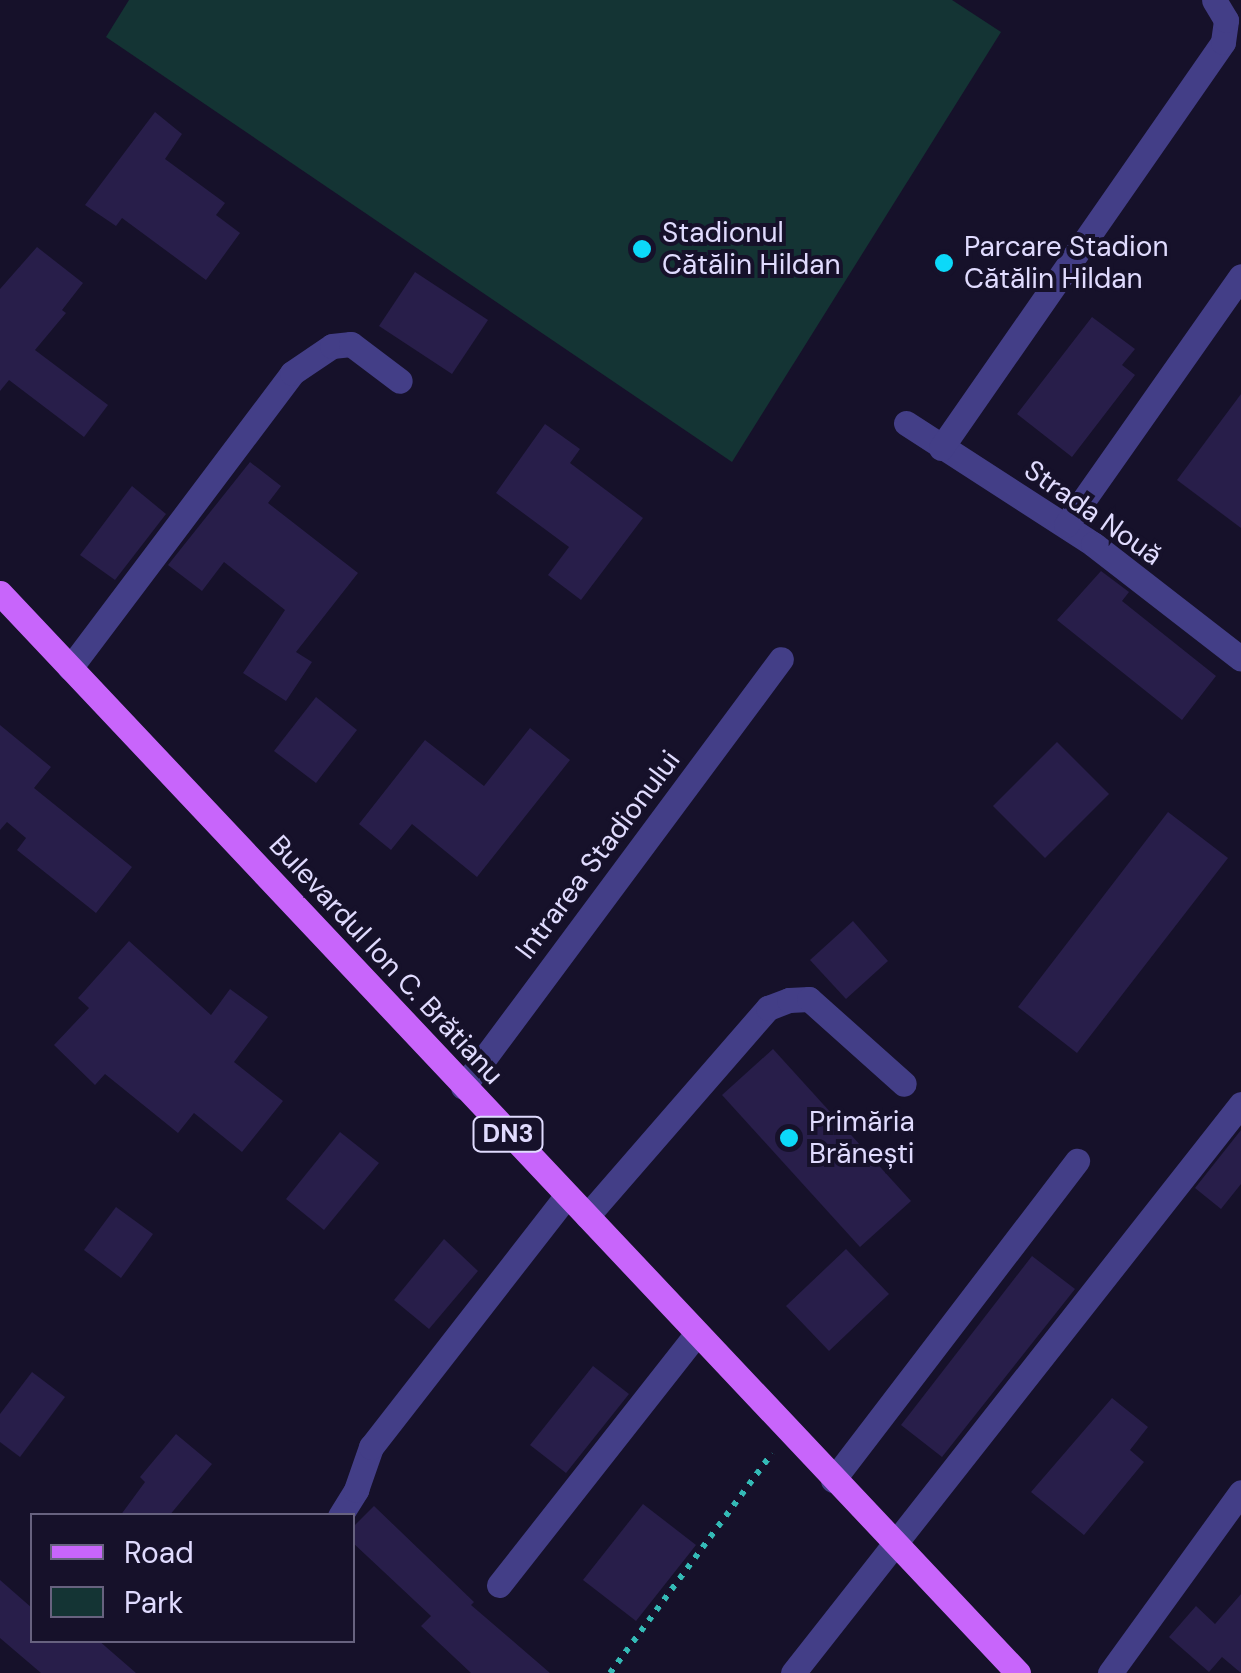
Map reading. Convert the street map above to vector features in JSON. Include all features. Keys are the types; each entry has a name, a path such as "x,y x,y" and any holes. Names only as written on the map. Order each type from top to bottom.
{"main road":[{"name":"Bulevardul Ion C. Brătianu","path":"0,593 1018,1673"}],"street":[{"path":"941,448 1223,42 1226,20 1214,0"},
{"path":"1066,525 1241,276"},
{"path":"70,668 292,373 332,346 352,344 400,380"},
{"name":"Strada Nouă","path":"906,423 1066,525 1241,659"},
{"name":"Intrarea Stadionului","path":"463,1087 780,659"},
{"path":"586,1216 768,1008 789,1000 809,999 904,1084"},
{"path":"793,1673 1241,1104"},
{"path":"833,1480 1077,1161"},
{"path":"342,1513 356,1490 371,1447 567,1196"},
{"path":"499,1585 696,1334"},
{"path":"1110,1673 1241,1492"}],"path":[{"path":"610,1673 788,1432"}],"green space":[{"name":"Stadionul Cătălin Hildan","path":"129,0 952,0 1001,32 732,462 106,37"}],"building":[{"path":"155,112 182,134 165,159 225,203 216,215 240,233 206,280 122,218 116,226 85,205"},
{"path":"37,247 83,283 62,310 66,313 35,350 108,405 84,437 9,380 0,391 0,289"},
{"path":"415,272 488,320 452,374 379,326"},
{"path":"1092,317 1135,349 1122,365 1135,375 1072,457 1017,414"},
{"path":"1241,394 1241,528 1177,480"},
{"path":"545,424 580,449 570,463 643,518 581,600 548,575 569,547 496,493"},
{"path":"250,462 281,486 268,503 358,573 296,652 312,662 286,701 243,673 285,610 224,562 202,591 168,565"},
{"path":"132,486 166,514 115,580 80,555"},
{"path":"1101,571 1129,592 1122,601 1216,676 1182,720 1057,620"},
{"path":"316,697 357,730 316,783 274,751"},
{"path":"0,725 51,767 34,788 132,867 96,913 17,850 26,838 7,822 0,830"},
{"path":"530,728 570,760 477,877 412,824 391,850 359,824 425,740 484,786"},
{"path":"1057,742 1109,794 1045,858 993,806"},
{"path":"1168,812 1228,858 1077,1053 1018,1007"},
{"path":"853,921 888,961 846,999 810,960"},
{"path":"129,941 211,1015 230,989 268,1017 234,1062 283,1101 242,1152 194,1113 178,1133 105,1074 95,1085 54,1045 89,1008 78,998"},
{"path":"773,1049 911,1201 860,1247 722,1095"},
{"path":"1241,1130 1241,1184 1221,1209 1195,1188"},
{"path":"340,1132 379,1163 324,1230 286,1199"},
{"path":"116,1207 153,1234 121,1278 84,1250"},
{"path":"444,1239 478,1271 429,1329 394,1300"},
{"path":"846,1249 889,1294 829,1351 786,1306"},
{"path":"1032,1256 1075,1289 942,1457 901,1425"},
{"path":"593,1366 629,1394 566,1473 530,1445"},
{"path":"32,1372 65,1397 20,1457 0,1442 0,1414"},
{"path":"1112,1398 1148,1427 1130,1450 1144,1462 1084,1535 1031,1492"},
{"path":"176,1434 212,1464 171,1513 122,1513 145,1482 140,1477"},
{"path":"643,1504 696,1545 636,1621 583,1580"},
{"path":"374,1506 474,1602 471,1605 550,1673 471,1673 421,1626 431,1616 355,1545 355,1525"},
{"path":"0,1580 30,1606 30,1643 101,1643 136,1673 41,1673 0,1638"},
{"path":"1241,1594 1241,1673 1222,1657 1209,1672 1169,1637 1196,1606 1215,1624"}],"place":[{"name":"Stadionul Cătălin Hildan","path":"642,249"},
{"name":"Parcare Stadion Cătălin Hildan","path":"944,263"},
{"name":"Primăria Brănești","path":"789,1138"}]}
